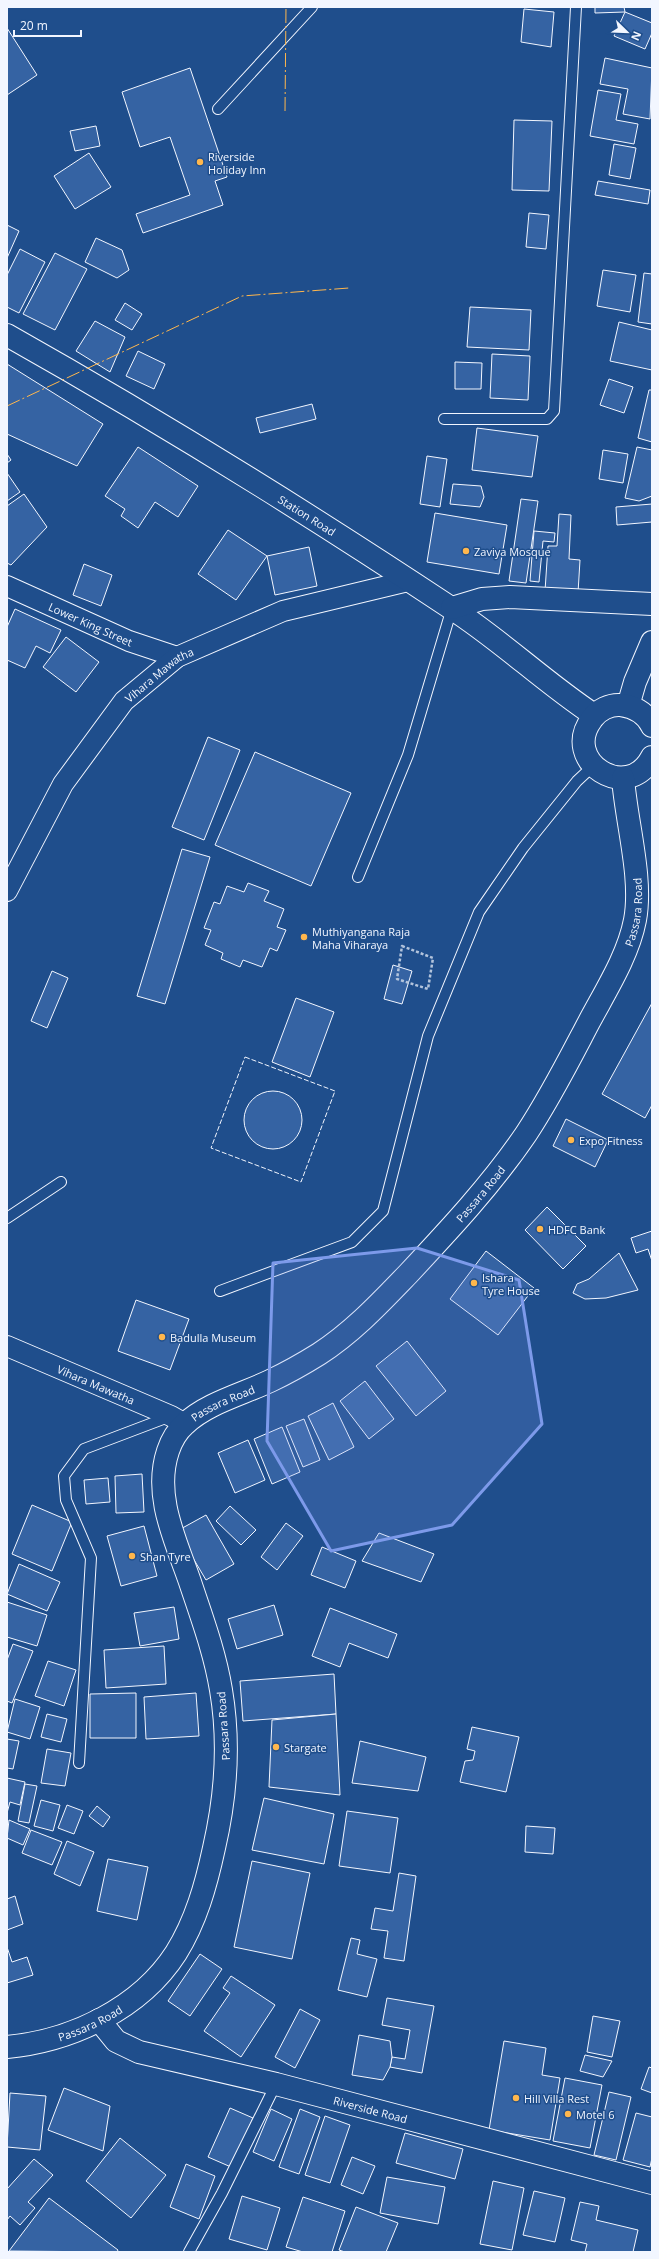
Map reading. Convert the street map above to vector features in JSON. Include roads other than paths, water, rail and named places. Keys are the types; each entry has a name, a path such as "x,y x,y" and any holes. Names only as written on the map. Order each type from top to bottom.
{"main road":[{"name":"Station Road","path":"7,335 231,467 452,608 567,698 594,715"},
{"path":"452,608 482,599 510,598 652,604"},
{"path":"628,706 635,682 652,642"},
{"path":"652,726 640,711 628,706 616,705 604,708 594,715 588,724 584,735 584,746 587,757 593,766 607,775 623,778 642,770 652,757"},
{"name":"Passara Road","path":"7,2047 53,2040 72,2033 116,2010 146,1988 174,1956 193,1921 203,1892 223,1805 226,1750 221,1690 204,1622 172,1532 163,1486 163,1473 178,1420 210,1408 297,1367 323,1351 363,1320 467,1210 500,1170 527,1133 599,1005 624,955 632,933 636,915 637,896 623,778"},
{"name":"Riverside Road","path":"99,2020 116,2041 139,2052 276,2084 652,2183"}],"street":[{"name":"Vihara Mawatha","path":"7,891 63,784 124,701 176,657 283,611 408,581"},
{"name":"Lower King Street","path":"11,594 129,642 176,657"},
{"name":"Vihara Mawatha","path":"7,1346 178,1420"}],"lane":[{"path":"218,109 312,7"},
{"path":"444,419 547,419 554,410 576,7"},
{"path":"358,877 408,755 452,608"},
{"path":"220,1291 352,1242 383,1211 428,1036 479,912 545,820 577,780 593,766"},
{"path":"7,1218 61,1182"},
{"path":"79,1763 91,1558 66,1500 64,1476 84,1449 178,1420"},
{"path":"189,2252 222,2193 276,2084"}],"place":[{"name":"Riverside Holiday Inn","path":"200,162"},
{"name":"Zaviya Mosque","path":"466,551"},
{"name":"Muthiyangana Raja Maha Viharaya","path":"304,937"},
{"name":"Expo Fitness","path":"571,1140"},
{"name":"HDFC Bank","path":"540,1229"},
{"name":"Ishara Tyre House","path":"474,1283"},
{"name":"Badulla Museum","path":"162,1337"},
{"name":"Shan Tyre","path":"132,1556"},
{"name":"Stargate","path":"276,1747"},
{"name":"Hill Villa Rest","path":"516,2098"},
{"name":"Motel 6","path":"568,2114"}]}
